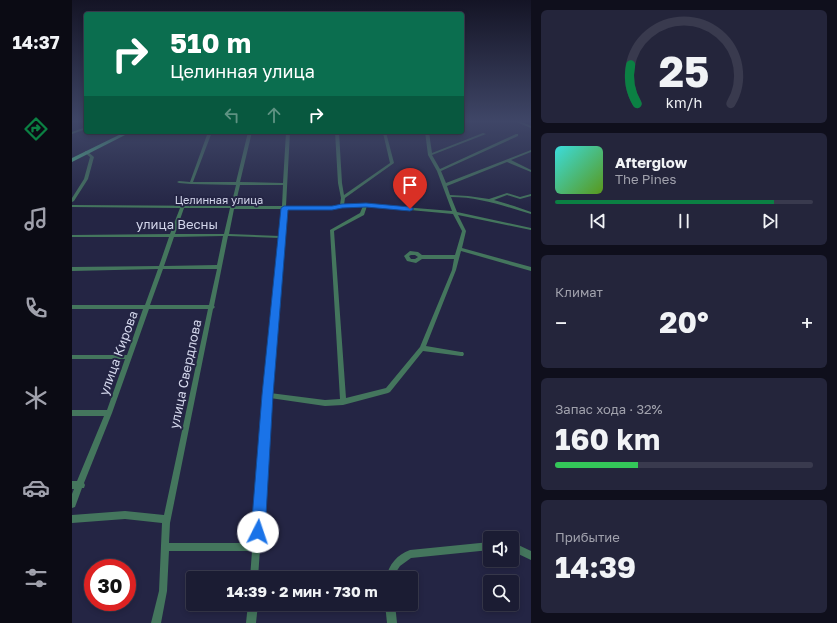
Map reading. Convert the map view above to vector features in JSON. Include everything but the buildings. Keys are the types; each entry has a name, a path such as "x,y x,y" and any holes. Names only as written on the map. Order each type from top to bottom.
{"main road":[{"path":"72,160 90,150"}],"street":[{"path":"191,183 203,150"},
{"name":"улица Свердлова","path":"156,623 163,591 167,519 212,307 219,267 246,150"},
{"path":"255,571 267,395 282,237 287,150"},
{"path":"338,150 340,183 344,198 342,206"},
{"path":"344,198 392,163 389,150"},
{"path":"267,395 325,403 343,402 388,390 422,348 454,270 464,231 455,213 439,171 430,155 429,150"},
{"path":"430,155 443,150"},
{"path":"439,171 484,150"},
{"path":"445,185 531,151"},
{"path":"72,201 86,179 92,158 90,154 86,152"},
{"path":"507,160 531,171"},
{"path":"179,182 285,184"},
{"path":"488,201 506,194 520,198 531,195"},
{"path":"448,196 458,195 510,205 531,213"},
{"path":"343,402 332,230 362,214 366,205"},
{"name":"Целинная улица","path":"72,206 233,209 332,208 366,205 455,213 531,229"},
{"name":"улица Кирова","path":"72,504 109,413 146,307 174,235 182,208"},
{"name":"улица Весны","path":"72,236 226,235 282,237"},
{"path":"459,249 531,269"},
{"path":"422,257 457,257"},
{"path":"72,269 219,267"},
{"path":"72,307 212,307"},
{"path":"422,348 461,354"},
{"path":"72,356 128,357"},
{"path":"72,413 109,413"},
{"path":"72,485 81,485"},
{"path":"72,519 125,515 167,519"},
{"path":"166,547 257,547"},
{"path":"391,571 398,560 410,554 483,547"},
{"path":"519,550 531,556"},
{"path":"251,623 252,611"},
{"path":"391,611 392,623"}],"route":[{"path":"258,532 267,395 284,208 332,208 366,205 410,209"}]}
